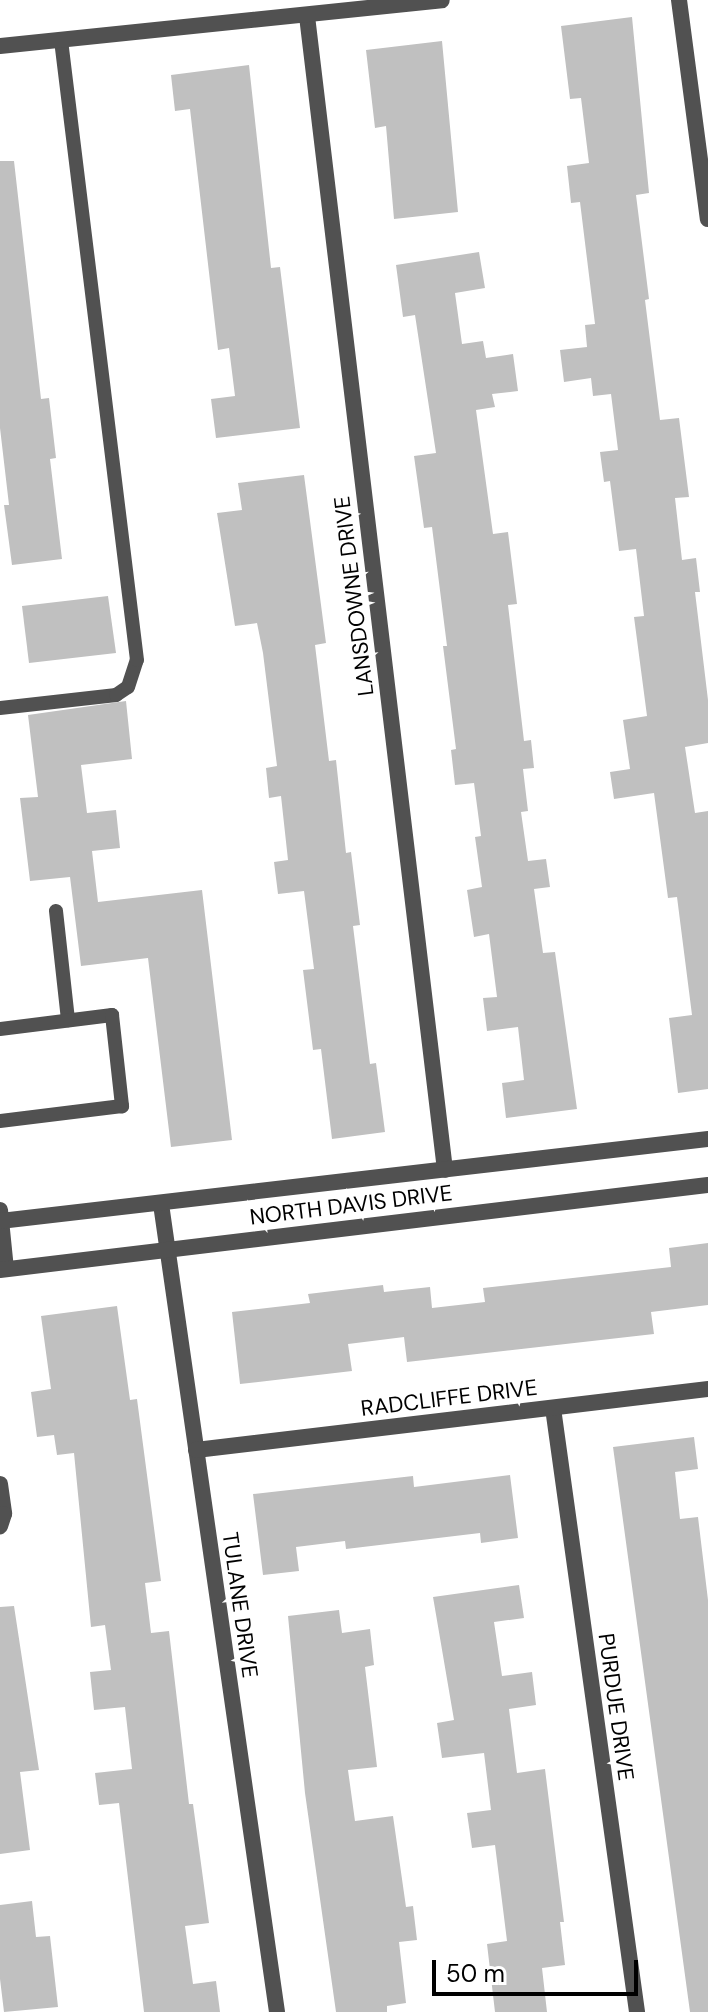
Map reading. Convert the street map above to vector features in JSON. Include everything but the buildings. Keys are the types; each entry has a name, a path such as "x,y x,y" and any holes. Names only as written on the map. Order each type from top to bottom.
{"street":[{"path":"0,46 442,0"},
{"path":"679,0 708,219"},
{"name":"LANSDOWNE DRIVE","path":"307,16 445,1170"},
{"name":"NORTH DAVIS DRIVE","path":"0,1217 161,1204 708,1139"},
{"name":"NORTH DAVIS DRIVE","path":"3,1270 708,1185"},
{"name":"TULANE DRIVE","path":"161,1204 277,2012"},
{"path":"0,1217 3,1270"},
{"name":"RADCLIFFE DRIVE","path":"196,1450 708,1389"},
{"name":"PURDUE DRIVE","path":"553,1408 637,2012"},
{"path":"0,1484 4,1514 0,1526"}],"lane":[{"path":"0,708 116,695 128,687 137,660 61,40"},
{"path":"56,911 68,1020"},
{"path":"0,1029 112,1015 122,1106 0,1121"}]}
